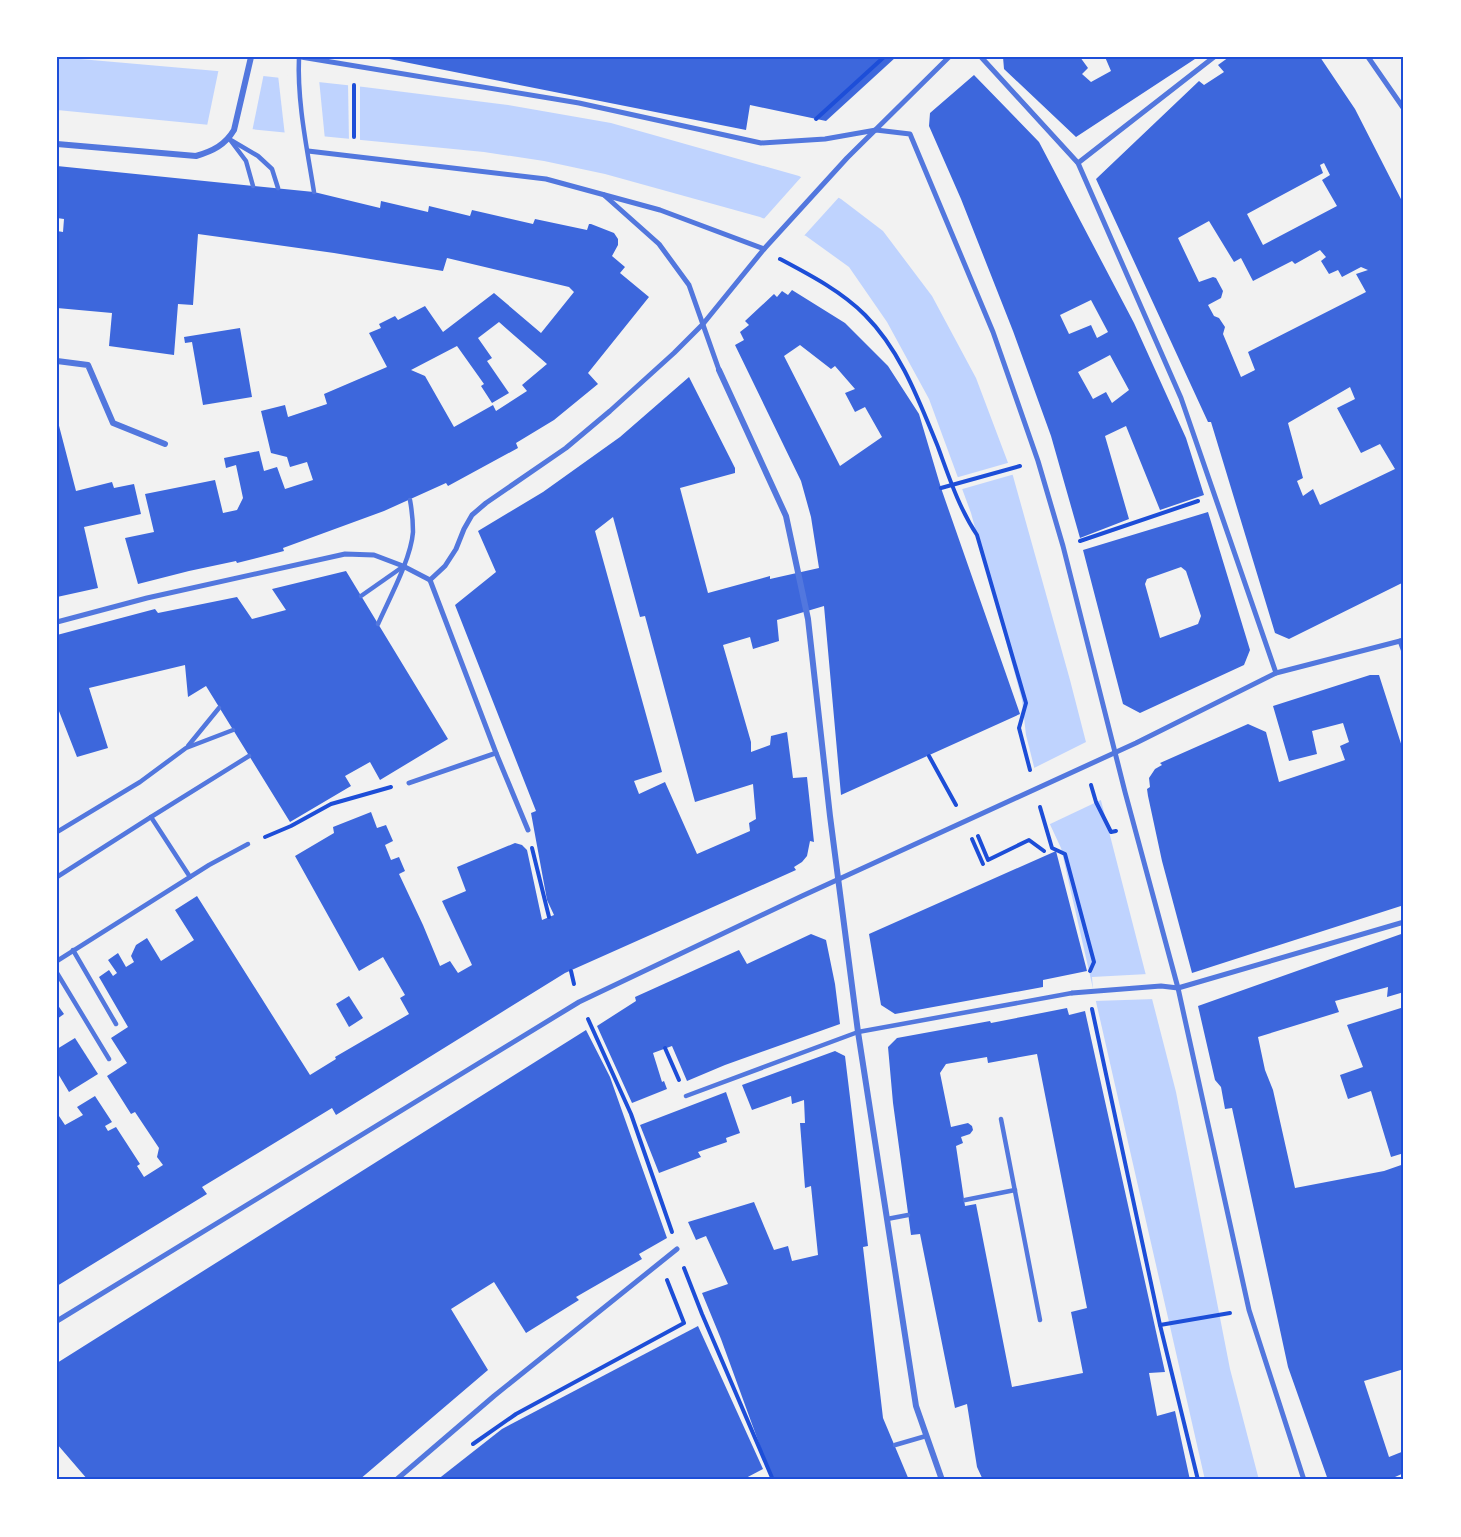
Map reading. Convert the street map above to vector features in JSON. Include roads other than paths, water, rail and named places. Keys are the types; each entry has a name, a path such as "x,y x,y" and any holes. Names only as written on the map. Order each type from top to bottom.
{"street":[{"path":"57,144 196,156 210,152 229,139 234,130 251,57"},
{"path":"300,57 579,103 761,143 825,138 876,130 910,134 993,332 1038,461 1063,546 1125,792 1178,988 1249,1310 1304,1480"},
{"path":"430,580 445,566 456,549 472,515 566,448 610,411 703,324 766,247 847,158 949,57"},
{"path":"981,57 1078,163 1181,398 1276,674"},
{"path":"1078,163 1214,57"},
{"path":"1368,57 1404,109"},
{"path":"1398,99 1404,104"},
{"path":"308,151 546,179 660,210 766,247"},
{"path":"603,194 659,244 688,285 719,370 786,516 808,619 830,816 858,1032 916,1406 942,1480"},
{"path":"57,361 88,365 113,423 165,444"},
{"path":"57,622 147,598 345,554 374,555 403,567 430,580 528,830"},
{"path":"57,1322 579,1002 802,896 1136,743 1276,674 1402,640 1404,652"},
{"path":"409,783 496,753"},
{"path":"1072,993 1161,986 1178,988 1404,922"},
{"path":"396,1480 494,1396 677,1249"}],"lane":[{"path":"300,57 298,72 314,192"},
{"path":"229,139 246,160 253,186"},
{"path":"229,139 258,156 272,169 278,188"},
{"path":"378,624 403,567 412,535 410,500"},
{"path":"361,596 403,567"},
{"path":"57,832 140,782 186,748 219,708"},
{"path":"186,748 233,730"},
{"path":"57,877 249,756"},
{"path":"151,817 190,877"},
{"path":"57,961 209,864 248,844"},
{"path":"73,950 117,1024"},
{"path":"57,973 110,1059"},
{"path":"686,1096 858,1032 1072,993"},
{"path":"1002,1119 1040,1320"},
{"path":"965,1200 1015,1190"},
{"path":"887,1219 908,1215"},
{"path":"895,1445 927,1436"}],"water":[{"path":"57,57 364,87 508,105 611,123 799,176 841,199 883,231 932,296 976,378 1013,476 1070,680 1176,1092 1230,1369 1259,1480 1205,1480 1061,848 1047,818 1026,735 1022,700 971,513 929,399 887,322 849,267 806,236 760,217 605,174 544,161 484,152 57,110"}]}
